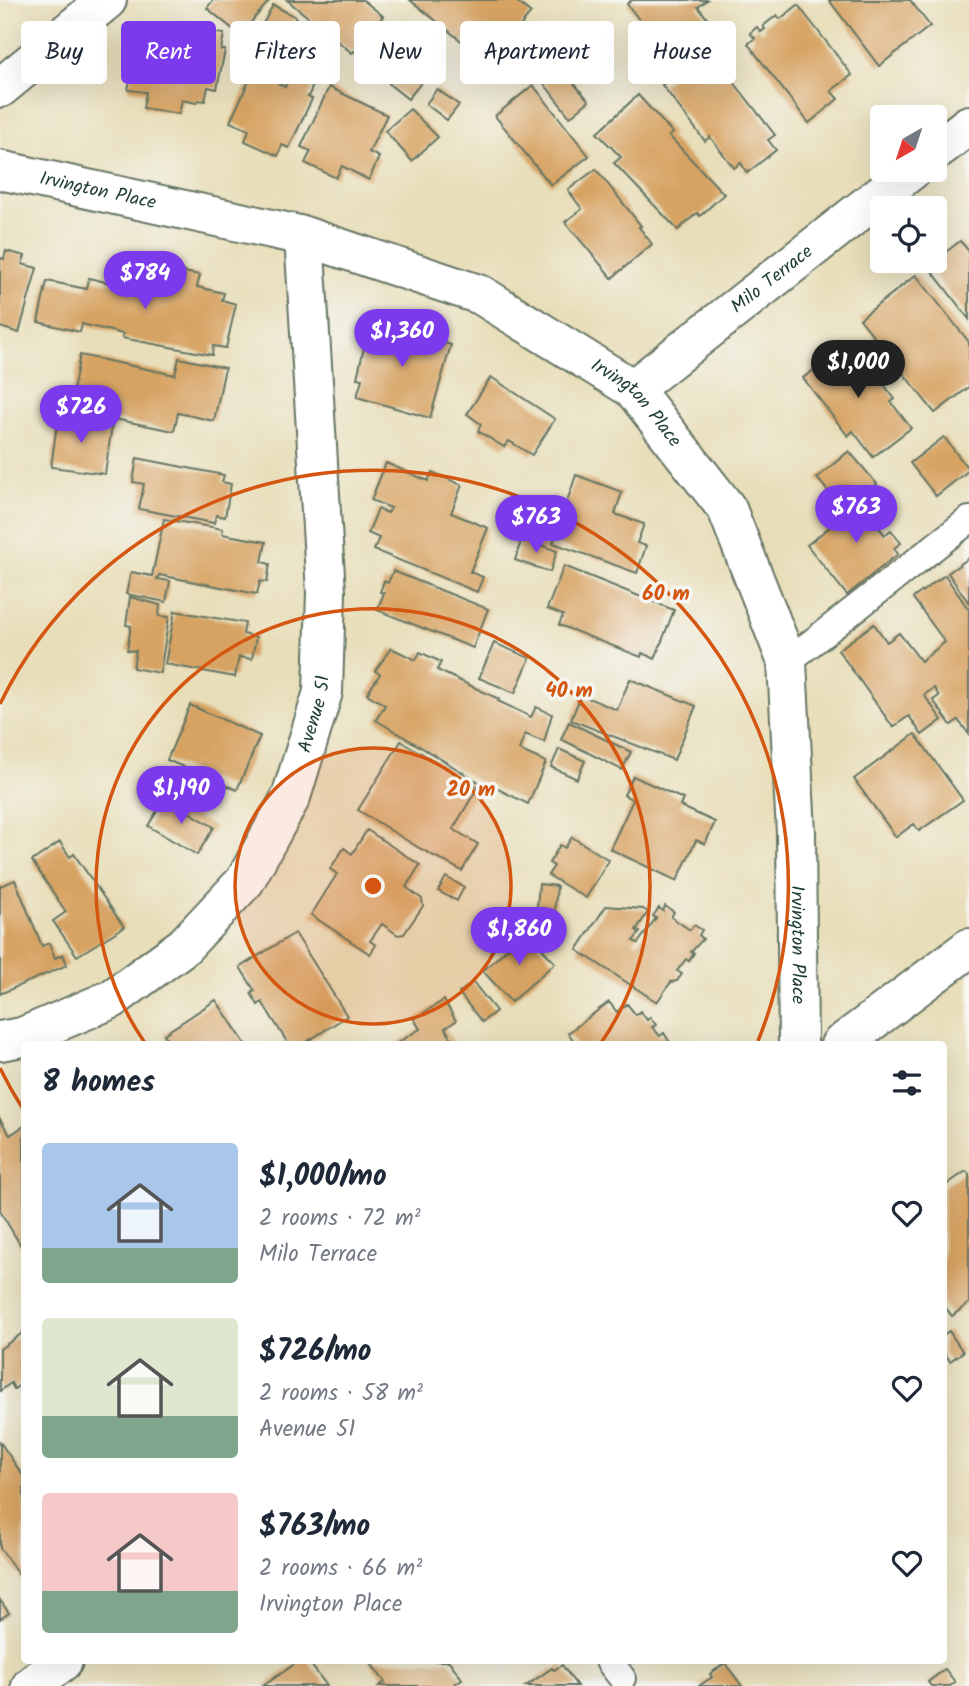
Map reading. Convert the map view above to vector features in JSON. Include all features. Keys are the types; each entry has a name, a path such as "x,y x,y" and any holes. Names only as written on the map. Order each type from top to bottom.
{"street":[{"path":"0,88 107,0"},
{"path":"947,142 969,125"},
{"name":"Irvington Place","path":"0,170 304,236 481,295 633,389 727,509 787,662 796,833 798,1041"},
{"name":"Milo Terrace","path":"633,389 897,182"},
{"name":"Avenue 51","path":"0,1041 22,1037 112,999 184,946 245,881 291,797 323,692 326,592 304,236"},
{"path":"845,1041 969,948"},
{"path":"31,1686 59,1664"}],"lane":[{"path":"787,662 969,520"}],"building":[{"path":"213,0 270,0 252,21 230,21 230,27 207,8"},
{"path":"287,0 363,0 383,16 381,18 384,21 354,21 352,53 340,43 340,21 313,21"},
{"path":"410,0 515,0 531,13 524,21 460,21 460,40 446,29 446,21 436,21"},
{"path":"632,0 707,0 698,7 709,21 640,21 627,4"},
{"path":"829,0 910,0 930,26 879,66"},
{"path":"273,5 296,17 294,21 265,21"},
{"path":"798,5 852,75 831,91 838,99 809,123 748,44 755,38 750,33 757,27 761,32 765,29 763,26 777,15 780,19"},
{"path":"216,33 224,34 221,50 225,50 217,89 208,87 205,101 198,100 197,103 182,100 179,114 143,108 146,92 128,90 129,84 216,84"},
{"path":"247,84 280,84 285,87 286,84 314,84 308,97 312,99 289,148 282,145 278,156 245,141 249,130 230,122"},
{"path":"389,84 420,84 408,99"},
{"path":"544,84 574,84 589,101 570,117"},
{"path":"735,84 775,135 768,140 776,150 747,173 741,163 734,168 710,137 705,141 662,85"},
{"path":"533,85 589,156 551,185 495,116"},
{"path":"329,87 387,115 369,152 379,157 369,180 342,166 336,178 305,163 311,151 301,147"},
{"path":"437,89 459,105 447,120 426,104"},
{"path":"638,95 673,133 669,136 724,194 700,216 697,213 678,230 614,163 621,157 597,133"},
{"path":"410,109 438,137 412,161 385,131"},
{"path":"596,169 652,244 612,278 565,222 582,209 568,190"},
{"path":"960,241 969,251 969,319 933,273 947,273 947,251"},
{"path":"6,251 25,256 22,264 37,268 19,333 0,327 0,258 4,259"},
{"path":"173,270 200,275 197,287 224,293 222,300 236,304 226,348 213,346 212,355 122,338 123,334 82,324 80,332 38,322 47,281 87,289 89,278 130,288 133,275 170,283"},
{"path":"916,275 969,342 969,387 935,413 860,319"},
{"path":"370,321 451,345 430,418 357,397 362,379 357,378"},
{"path":"852,344 895,399 891,402 911,428 873,457 853,431 848,436 803,378 822,364 829,354 835,356"},
{"path":"80,355 175,375 179,358 225,368 214,421 178,413 174,431 69,410"},
{"path":"491,377 555,419 532,455 509,441 504,447 478,431 481,424 467,414"},
{"path":"58,416 112,425 105,474 51,467"},
{"path":"944,437 969,470 936,496 910,463"},
{"path":"849,451 877,484 844,511 817,478"},
{"path":"137,458 224,475 222,482 231,484 225,517 216,515 214,523 139,509 144,484 133,482"},
{"path":"386,463 428,481 432,472 462,485 451,513 488,528 470,572 483,577 477,592 374,550 379,538 368,533 378,509 388,513 391,508 371,500"},
{"path":"576,475 622,492 615,514 644,524 637,543 646,546 637,573 553,543"},
{"path":"875,488 888,503 874,513 879,519 875,523 885,535 891,530 901,543 894,548 898,554 847,595 807,545 864,500 862,498"},
{"path":"164,519 223,529 222,534 266,542 262,562 270,564 267,582 260,581 257,594 159,575 157,579 170,581 166,602 126,594 131,572 152,576"},
{"path":"522,538 557,551 550,572 515,560"},
{"path":"969,558 969,603 948,573"},
{"path":"564,566 674,610 655,659 642,653 641,657 559,625 563,615 547,609"},
{"path":"393,571 488,609 473,648 377,610 384,593 380,592 384,581 388,583"},
{"path":"945,575 969,610 969,734 958,720 951,725 933,700 939,696 934,688 924,695 942,720 922,735 909,716 893,727 838,650 874,624 887,642 899,633 921,661 945,642 913,598"},
{"path":"130,597 160,605 159,616 169,617 160,673 133,668 136,651 127,650 131,626 126,625"},
{"path":"175,611 245,623 243,634 256,637 252,659 239,657 235,677 165,664"},
{"path":"494,643 530,658 515,693 479,678"},
{"path":"391,648 416,660 420,652 441,662 437,670 531,717 536,707 552,714 544,742 525,734 519,750 546,762 528,804 488,784 487,787 376,720 385,705 367,694 380,674 375,671"},
{"path":"630,679 696,706 674,760 571,720 581,695 617,710"},
{"path":"190,705 260,736 237,790 167,760"},
{"path":"569,722 631,752 622,770 561,739"},
{"path":"915,734 963,800 919,831 914,824 896,837 854,779"},
{"path":"401,741 478,787 453,829 478,844 462,871 358,810"},
{"path":"559,749 585,761 577,779 551,767"},
{"path":"633,776 683,799 680,806 715,822 705,844 696,840 677,881 610,849 633,800 624,795"},
{"path":"165,798 214,827 197,855 148,826"},
{"path":"367,830 420,865 406,887 422,899 423,906 404,934 398,935 382,924 370,941 376,945 370,954 311,915 337,874 330,869 344,848 352,854"},
{"path":"572,837 609,860 586,898 548,875 554,866 549,863 560,845 565,848"},
{"path":"60,842 70,857 74,854 124,927 77,956 53,921 66,912 32,861"},
{"path":"446,877 464,887 457,901 438,891"},
{"path":"15,880 42,946 49,943 55,958 63,954 67,965 0,994 0,886"},
{"path":"539,884 557,886 554,918 541,934 535,929"},
{"path":"606,906 643,909 648,912 636,930 640,932 633,941 638,943 656,918 653,916 659,908 663,911 665,906 674,912 671,917 690,930 694,925 702,930 699,935 703,939 691,952 694,953 689,961 686,959 677,971 682,974 677,981 671,982 657,1002 577,950"},
{"path":"526,931 555,963 511,1002 483,971"},
{"path":"295,933 347,1016 308,1041 286,1041 262,1002 258,1005 251,993 255,991 240,967"},
{"path":"473,982 496,1011 482,1022 459,993"},
{"path":"216,1000 243,1041 168,1041 164,1034"},
{"path":"444,1000 456,1021 445,1028 453,1041 400,1041 420,1029 414,1019"},
{"path":"609,1002 617,1012 627,1004 636,1015 640,1011 647,1020 650,1017 656,1025 652,1027 660,1036 664,1033 669,1041 574,1041 568,1033"},
{"path":"0,1119 10,1135 21,1128 21,1246 0,1211"},
{"path":"966,1171 969,1174 969,1303 952,1316 947,1309 947,1184"},
{"path":"949,1331 963,1352 950,1361 947,1357"},
{"path":"21,1334 21,1384 14,1389 11,1383 0,1391 0,1349"},
{"path":"0,1442 21,1473 21,1579 0,1548"},
{"path":"0,1600 9,1613 0,1619"},
{"path":"295,1664 310,1664 327,1686 263,1686"},
{"path":"371,1664 451,1664 462,1679 452,1686 379,1686 385,1682"},
{"path":"726,1664 742,1686 699,1686 712,1677 710,1674"},
{"path":"562,1665 577,1686 526,1686 552,1668 554,1670"},
{"path":"945,1669 955,1682 950,1686 931,1686 928,1682"}]}
